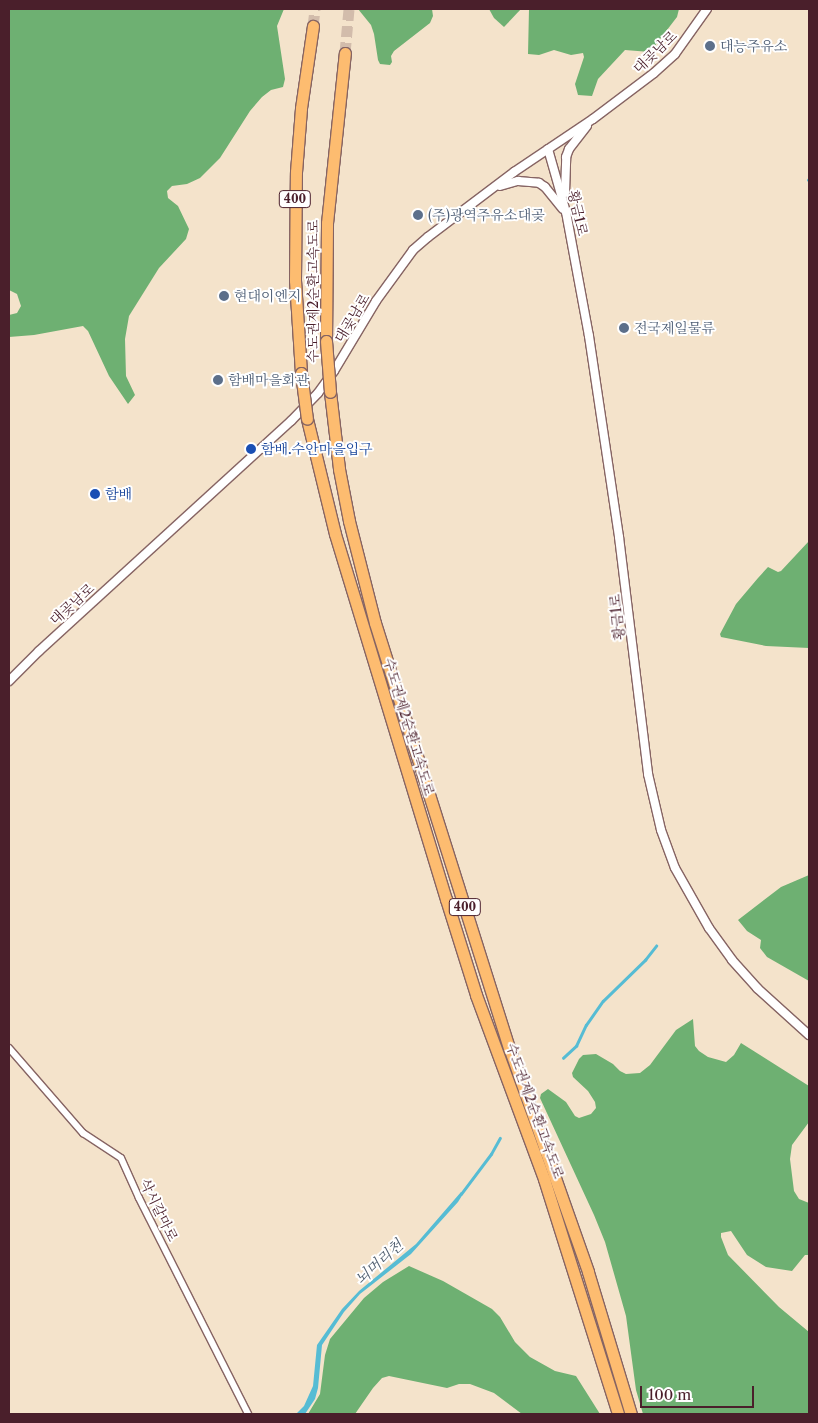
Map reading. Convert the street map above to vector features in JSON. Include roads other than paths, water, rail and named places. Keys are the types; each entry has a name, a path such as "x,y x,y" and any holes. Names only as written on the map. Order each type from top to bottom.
{"highway":[{"name":"수도권제2순환고속도로","path":"313,26 301,108 296,172 295,280 301,373 307,418 335,534 446,899 476,995 544,1179 618,1414"},
{"name":"수도권제2순환고속도로","path":"345,53 327,223 326,340 338,460 349,521 375,623 510,1050 588,1272 632,1414"}],"street":[{"name":"대곶남로","path":"9,681 39,651 291,421 318,393 334,371 376,302 413,250 495,187 593,119 664,64 688,38 707,9"},
{"path":"566,212 566,157 568,149 593,119"},
{"name":"황금1로","path":"548,149 566,212 589,336 620,537 648,774 661,830 675,868 691,898 720,944 757,988 809,1035"},
{"path":"495,187 518,181 539,183 545,187 566,212"},
{"name":"삭시갈마로","path":"9,1048 83,1134 121,1158 143,1207 248,1414"}],"water":[{"path":"461,1192 463,1194 458,1202 411,1254 360,1294 344,1312 322,1345 318,1388 315,1399 305,1414 296,1414 304,1406 313,1386 317,1345 342,1309 359,1291 416,1244"}],"waterway":[{"name":"뇌머리천","path":"563,1058 576,1046 586,1025 603,1001 645,960 656,946"},
{"name":"뇌머리천","path":"461,1194 491,1154 500,1138"}],"tunnel":[{"path":"313,26 315,9"},
{"path":"345,53 349,9"}],"place":[{"name":"대능주유소","path":"710,46"},
{"name":"(주)광역주유소대곶","path":"418,215"},
{"name":"현대이엔지","path":"224,296"},
{"name":"전국제일물류","path":"624,328"},
{"name":"함배마을회관","path":"218,380"},
{"name":"함배.수안마을입구","path":"251,449"},
{"name":"함배","path":"95,494"}]}
